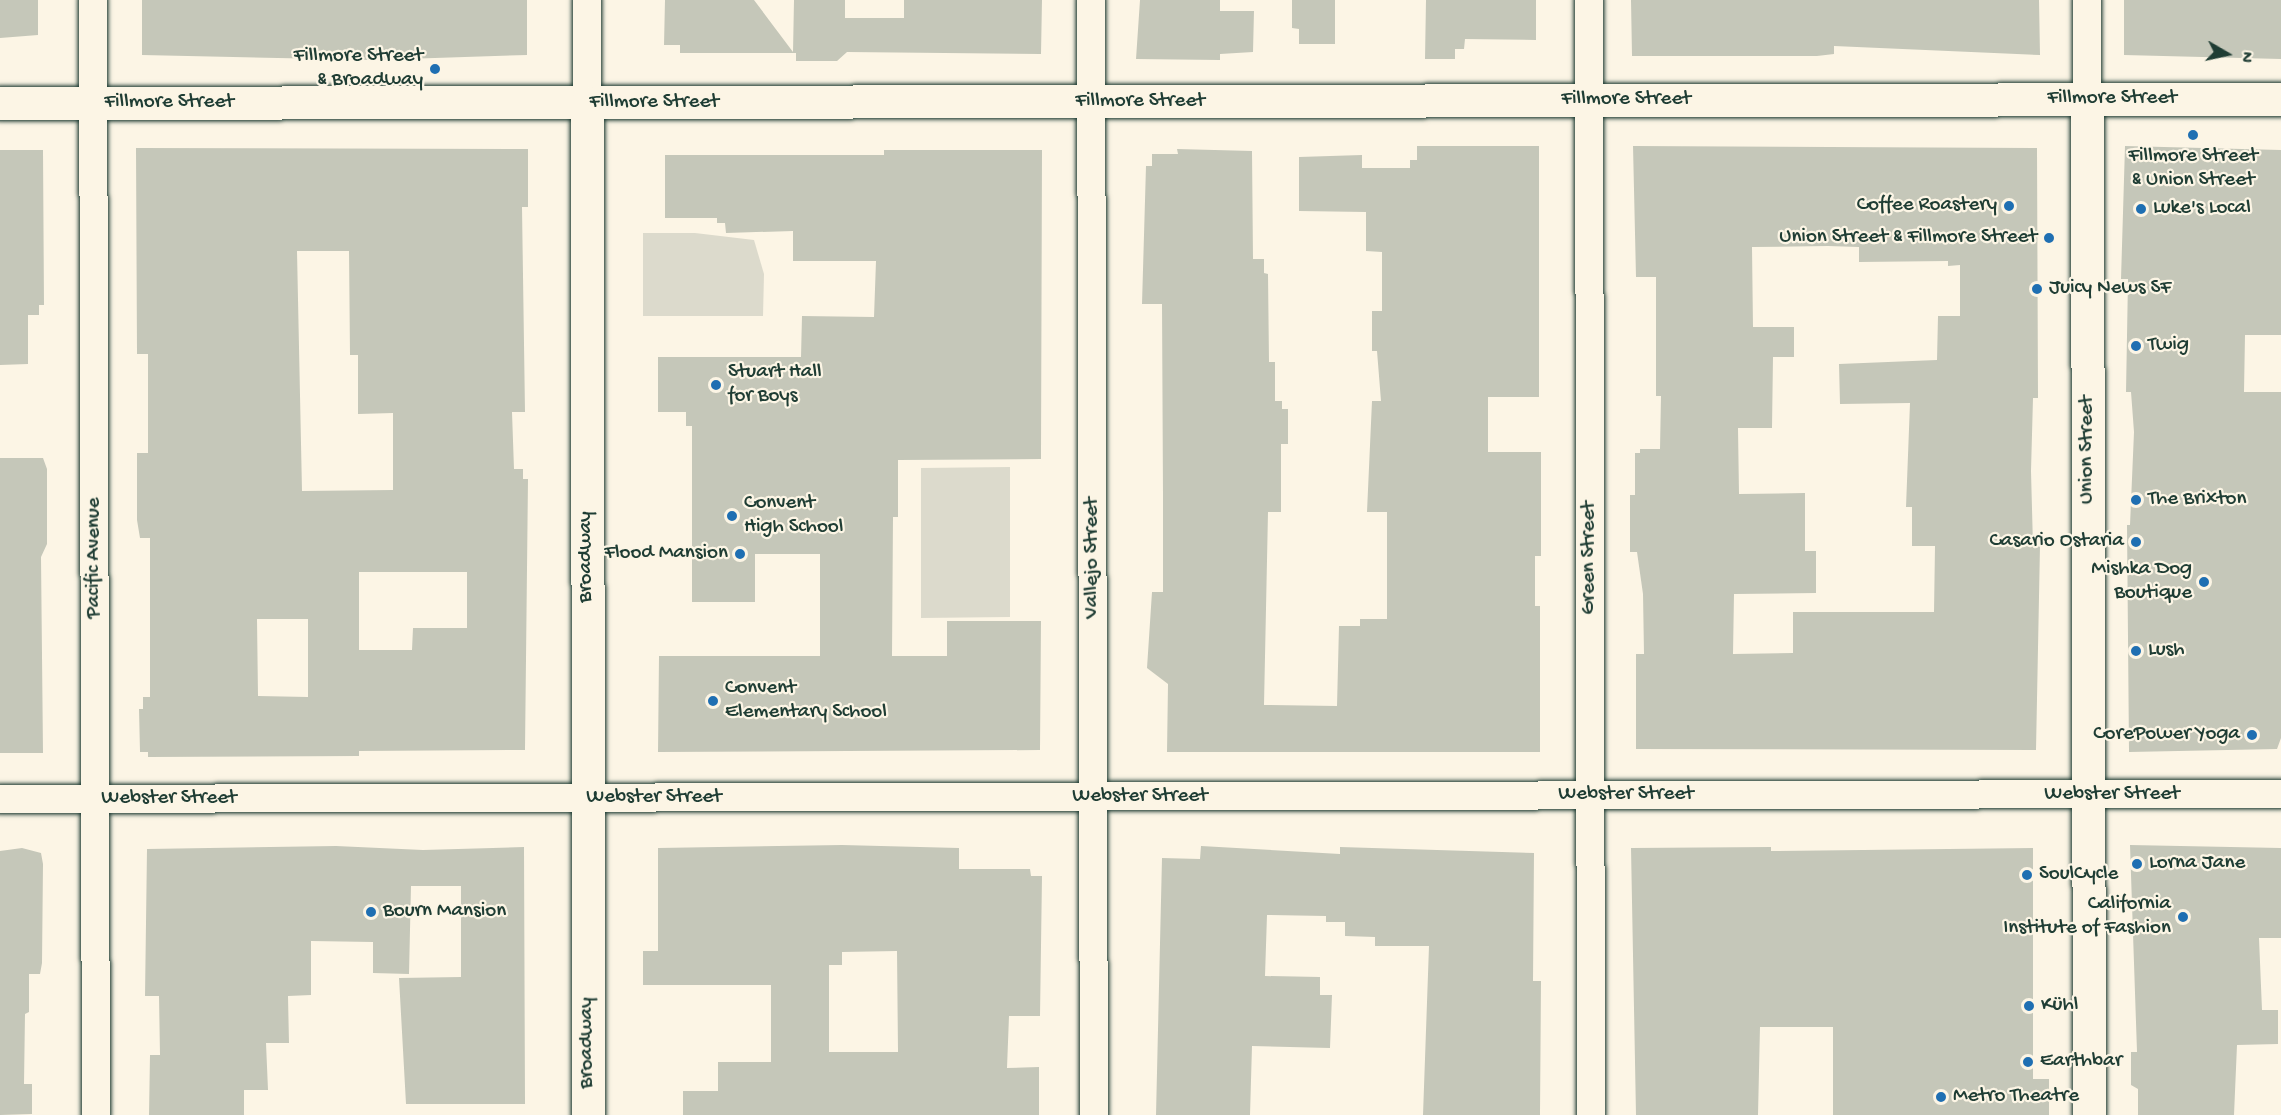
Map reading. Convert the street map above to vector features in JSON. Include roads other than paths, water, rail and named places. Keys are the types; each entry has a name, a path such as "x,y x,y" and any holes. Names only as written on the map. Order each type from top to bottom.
{"street":[{"name":"Pacific Avenue","path":"93,0 96,1115"},
{"name":"Broadway","path":"587,0 588,1115"},
{"name":"Vallejo Street","path":"1091,0 1094,1115"},
{"name":"Green Street","path":"1589,0 1591,1115"},
{"name":"Union Street","path":"2087,0 2089,1115"},
{"name":"Fillmore Street","path":"0,103 2281,99"},
{"name":"Webster Street","path":"0,799 2281,794"}],"place":[{"name":"Fillmore Street & Broadway","path":"435,69"},
{"name":"Fillmore Street & Union Street","path":"2193,135"},
{"name":"Coffee Roastery","path":"2009,206"},
{"name":"Luke's Local","path":"2141,209"},
{"name":"Union Street & Fillmore Street","path":"2049,238"},
{"name":"Juicy News SF","path":"2037,289"},
{"name":"Twig","path":"2136,346"},
{"name":"Stuart Hall for Boys","path":"716,385"},
{"name":"The Brixton","path":"2136,500"},
{"name":"Convent High School","path":"732,516"},
{"name":"Casario Ostaria","path":"2136,542"},
{"name":"Flood Mansion","path":"740,554"},
{"name":"Mishka Dog Boutique","path":"2204,582"},
{"name":"Lush","path":"2136,651"},
{"name":"Convent Elementary School","path":"713,701"},
{"name":"CorePower Yoga","path":"2252,735"},
{"name":"Lorna Jane","path":"2137,864"},
{"name":"SoulCycle","path":"2027,875"},
{"name":"Bourn Mansion","path":"371,912"},
{"name":"California Institute of Fashion","path":"2183,917"},
{"name":"Kühl","path":"2029,1006"},
{"name":"Earthbar","path":"2028,1062"},
{"name":"Metro Theatre","path":"1941,1097"}]}
